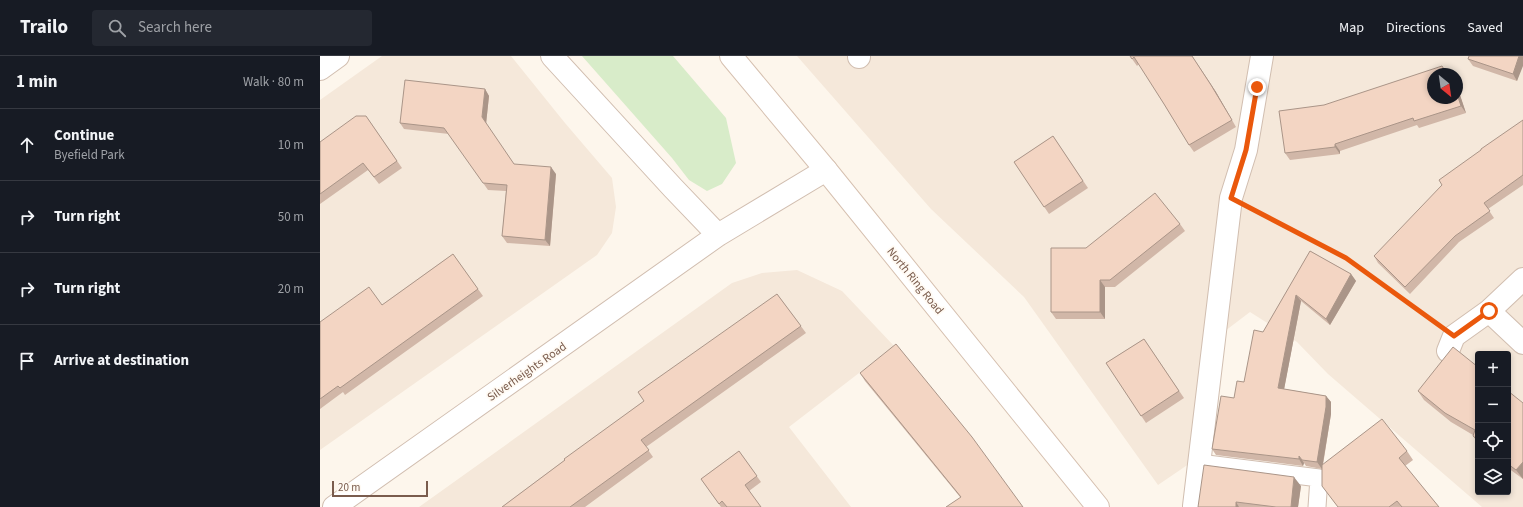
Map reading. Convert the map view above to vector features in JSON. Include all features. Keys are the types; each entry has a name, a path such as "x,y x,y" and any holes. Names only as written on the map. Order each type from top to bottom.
{"street":[{"path":"320,69 338,56"},
{"path":"552,56 718,235"},
{"name":"North Ring Road","path":"731,56 826,170 1098,507"},
{"path":"1194,506 1231,198 1246,150 1265,57"},
{"name":"Silverheights Road","path":"334,507 718,235 826,170"},
{"path":"1451,344 1523,279"},
{"path":"1489,311 1523,343"}],"lane":[{"path":"1199,463 1319,478 1317,507"}],"path":[{"path":"1231,198 1346,258 1451,344"}],"shaded area":[{"path":"382,56 511,56 612,178 616,207 612,233 597,255 320,450 320,100"},
{"path":"797,56 1523,56 1523,507 1482,507 1328,374 1297,342 1250,312 1221,334 1202,455 1158,485 1024,297 931,209"},
{"path":"797,270 842,291 894,346 789,427 851,507 419,507 732,283 762,273"}],"green space":[{"path":"582,56 673,56 726,118 736,163 722,184 707,191 689,180 672,158"}],"building":[{"path":"1130,56 1192,56 1232,120 1189,145 1134,57 1132,59"},
{"path":"1469,56 1519,56 1513,74 1468,59"},
{"path":"1427,71 1427,104 1460,104 1461,106 1414,121 1413,118 1335,144 1335,147 1285,153 1279,111 1324,105"},
{"path":"405,80 485,89 482,117 514,164 551,167 545,240 502,236 507,185 483,183 444,128 400,123"},
{"path":"356,116 366,116 397,161 374,177 363,163 320,194 320,142"},
{"path":"1523,120 1523,175 1484,203 1490,211 1455,236 1405,287 1374,256 1442,185 1439,180"},
{"path":"1053,136 1083,181 1044,207 1014,162"},
{"path":"1155,193 1180,224 1110,280 1100,280 1100,312 1051,312 1051,248 1086,248"},
{"path":"1310,251 1351,274 1326,319 1296,295 1278,388 1326,396 1326,407 1317,462 1302,460 1299,456 1299,459 1212,449 1221,396 1234,398 1237,381 1244,382 1254,330 1263,332"},
{"path":"453,254 478,289 340,388 338,386 320,399 320,322 369,287 382,305"},
{"path":"777,294 801,326 641,440 649,450 570,507 502,507 565,460 564,459 644,401 638,392"},
{"path":"1144,339 1179,391 1141,416 1106,363"},
{"path":"896,344 972,437 1023,507 946,507 961,497 860,373"},
{"path":"1453,347 1475,365 1475,430 1445,413 1418,391"},
{"path":"1511,393 1523,403 1523,462 1516,470 1511,466"},
{"path":"1382,419 1407,451 1399,458 1439,507 1402,507 1397,501 1389,507 1338,507 1322,486 1322,465"},
{"path":"739,451 757,476 745,485 761,507 727,507 722,501 719,504 701,479"},
{"path":"1204,465 1294,477 1291,507 1276,507 1236,502 1236,507 1198,507"}],"route":[{"path":"1257,87 1246,150 1231,198 1346,258 1454,336 1489,311"}]}
